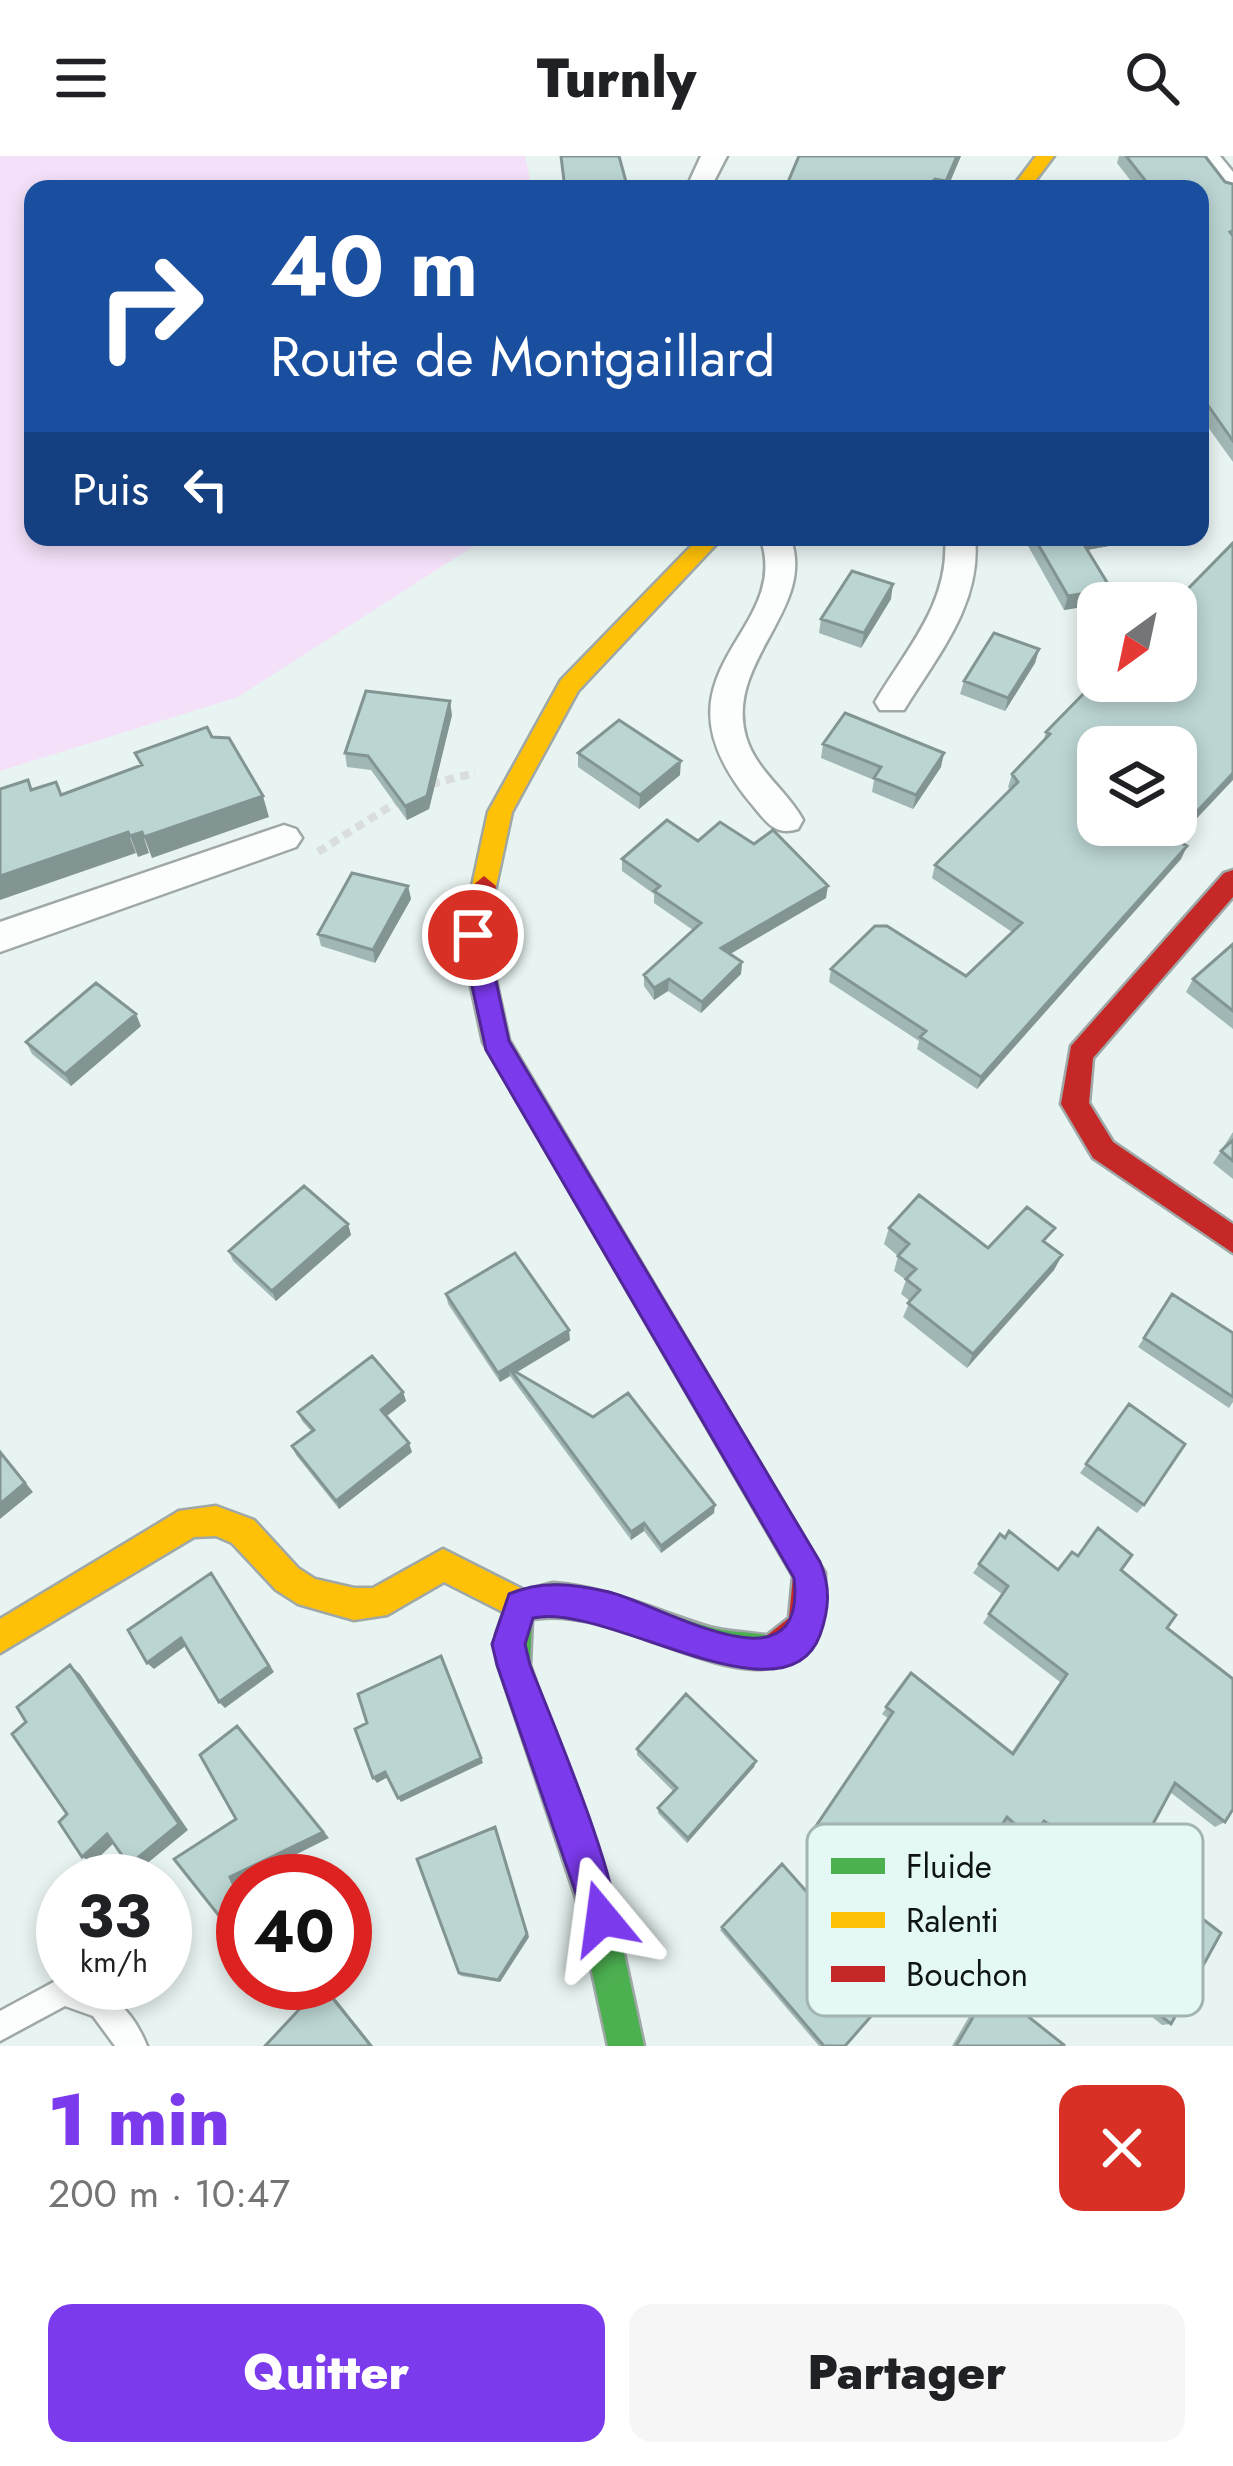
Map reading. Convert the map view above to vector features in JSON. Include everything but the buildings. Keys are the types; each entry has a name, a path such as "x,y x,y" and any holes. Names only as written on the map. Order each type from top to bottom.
{"street":[{"path":"1027,180 1045,156"},
{"path":"1207,156 1233,189"},
{"path":"0,1637 190,1522 216,1521 243,1531 287,1579 332,1600 376,1604 442,1565 520,1605 547,1599 611,1609 721,1649 756,1655 784,1650 804,1634 813,1604 809,1574 768,1496 496,1042 473,935 500,812 569,686 703,546"},
{"path":"778,546 786,566 779,589 735,661 725,718 733,749 753,785 786,820"},
{"path":"892,702 959,590 965,561 962,546"},
{"path":"0,937 284,838"},
{"path":"1233,880 1080,1054 1075,1104 1103,1150 1233,1240"},
{"path":"520,1605 509,1644 591,1875 614,1962 626,2046"}],"lane":[{"path":"0,2027 63,1991 102,2005 133,2046"}],"shaded area":[{"path":"0,156 525,156 530,180 24,180 24,546 474,546 238,697 0,771"}],"traffic: fast":[{"path":"626,2046 594,1898 514,1665 512,1642 518,1612 521,1605 553,1599 585,1602 709,1643 773,1652"}],"traffic: slow":[{"path":"1027,180 1045,156"},
{"path":"484,886 500,812 569,686 703,546"},
{"path":"0,1637 190,1522 216,1521 243,1531 287,1579 309,1593 376,1604 443,1565 521,1605"}],"traffic: jam":[{"path":"1233,880 1080,1054 1075,1104 1103,1150 1233,1240"},
{"path":"484,886 473,935 496,1042 809,1573 801,1629 773,1652"}],"route":[{"path":"473,935 496,1042 768,1496 809,1574 813,1604 804,1634 784,1650 756,1655 721,1649 611,1609 574,1601 532,1600 520,1605 509,1644 514,1665 591,1875 602,1918"}]}
